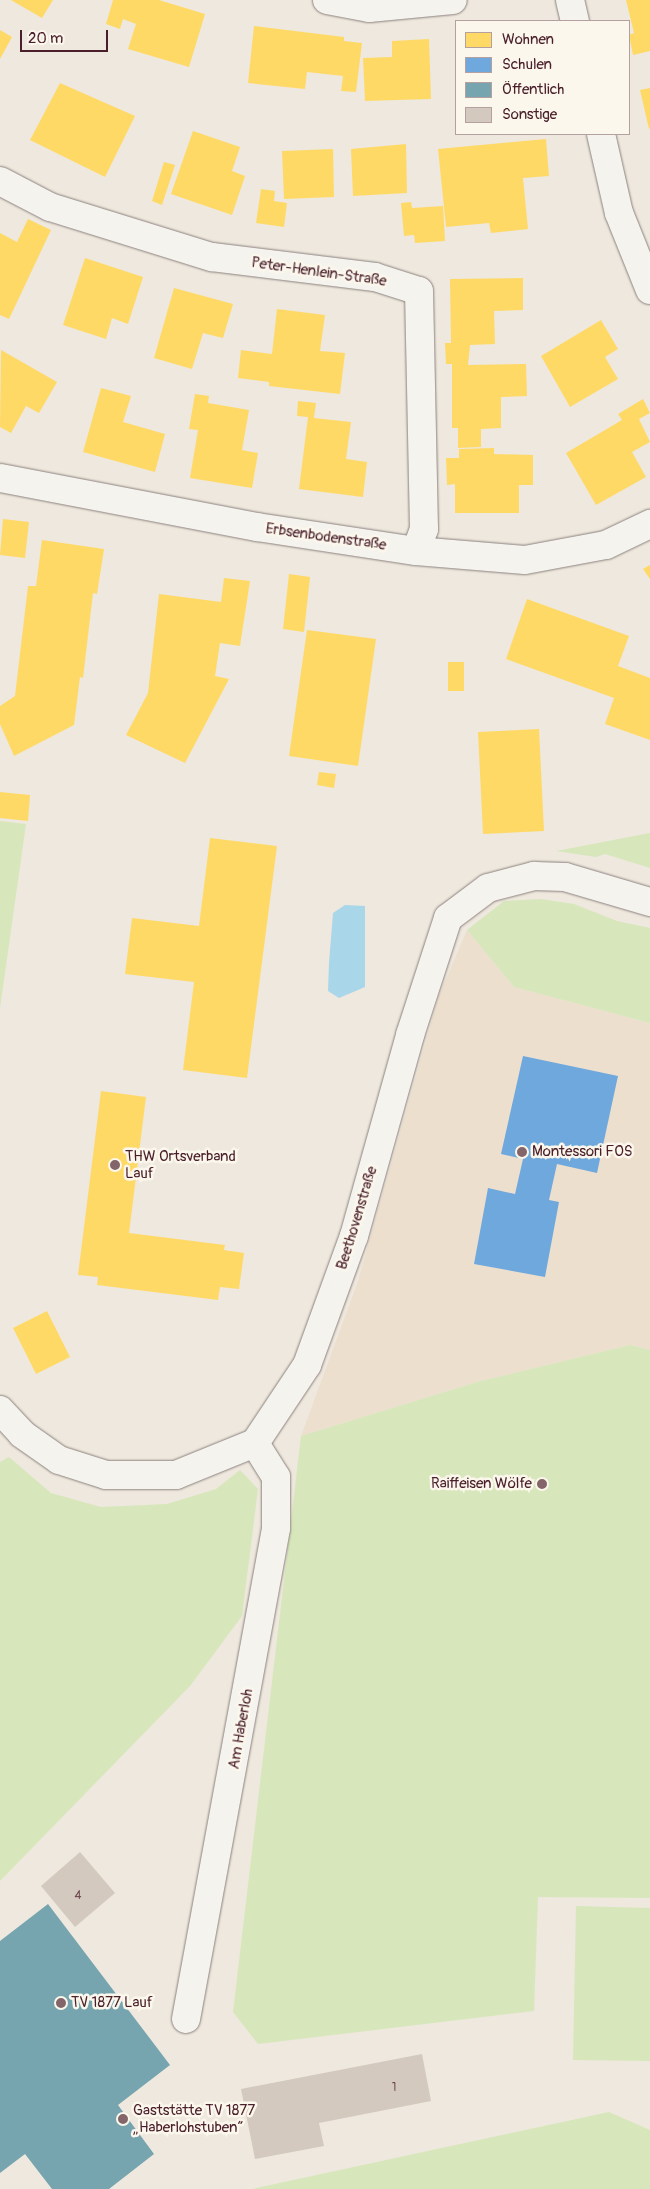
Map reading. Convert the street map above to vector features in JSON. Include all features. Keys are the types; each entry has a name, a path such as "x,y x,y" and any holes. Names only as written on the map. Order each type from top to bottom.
{"street":[{"path":"327,0 369,8 453,0"},
{"path":"570,0 575,20"},
{"path":"601,135 619,213 650,290"},
{"name":"Peter-Henlein-Straße","path":"0,181 50,207 212,257 375,277 419,291 424,529 416,551"},
{"name":"Erbsenbodenstraße","path":"0,478 258,527 416,551 525,560 606,545 650,524"},
{"name":"Beethovenstraße","path":"255,1443 307,1365 354,1236 410,1035 448,918 488,888 534,876 565,877 650,902"},
{"path":"0,1410 22,1434 59,1460 106,1475 176,1475 255,1443"},
{"name":"Am Haberloh","path":"186,2019 276,1528 276,1477 255,1443"}],"shaded area":[{"name":"Montessori FOS","path":"467,930 514,987 650,1023 650,1350 630,1345 477,1382 301,1436 358,1281 439,995"}],"green space":[{"path":"0,821 26,824 0,1008"},
{"path":"650,833 650,868 605,854 596,857 556,851"},
{"path":"541,899 574,904 617,921 650,928 650,1023 514,987 467,930 504,901"},
{"path":"630,1345 650,1350 650,1898 538,1897 534,2011 258,2044 233,2012 301,1436 477,1382"},
{"path":"9,1457 51,1493 101,1507 167,1504 216,1489 240,1470 258,1489 242,1616 190,1686 0,1881 0,1462"},
{"path":"576,1906 650,1908 650,2061 573,2060"},
{"path":"609,2112 650,2130 650,2189 252,2189"}],"water":[{"path":"345,905 365,906 365,987 339,998 328,991 329,963 333,913"}],"building: Wohnen":[{"path":"11,0 53,0 42,18"},
{"path":"113,0 159,0 205,14 189,67 128,49 136,24 123,19 120,29 106,24"},
{"path":"626,0 650,0 650,51 633,55 630,35 634,33"},
{"path":"254,26 344,37 344,41 362,43 356,92 341,91 343,76 307,72 305,89 248,83"},
{"path":"0,30 12,37 0,59"},
{"path":"429,39 431,99 365,101 363,58 392,57 392,41"},
{"path":"60,83 135,116 105,177 30,140"},
{"path":"650,88 650,128 649,129 640,90"},
{"path":"193,131 240,147 232,171 245,176 232,215 171,194"},
{"path":"546,139 549,176 523,178 528,229 491,233 489,223 446,227 438,149"},
{"path":"406,144 407,193 353,196 351,149"},
{"path":"333,149 334,197 284,199 282,151"},
{"path":"164,162 175,165 162,205 152,201"},
{"path":"261,189 275,191 274,201 287,203 284,227 256,223"},
{"path":"411,202 412,208 443,206 445,241 415,243 414,235 404,236 401,203"},
{"path":"28,219 51,230 9,319 0,315 0,233 17,242"},
{"path":"85,258 143,277 128,324 112,318 106,339 63,325"},
{"path":"523,278 523,310 494,311 495,344 470,345 468,365 526,364 527,396 501,397 501,428 481,429 481,447 458,448 458,428 452,428 452,364 446,364 445,343 451,343 450,279"},
{"path":"174,288 233,304 223,338 203,333 192,369 154,358"},
{"path":"277,309 325,315 320,351 345,353 340,394 269,386 269,382 238,378 241,350 272,354"},
{"path":"601,320 618,349 605,357 618,379 570,407 541,356"},
{"path":"1,350 57,382 39,413 26,406 11,433 0,427"},
{"path":"101,388 131,396 123,422 165,434 155,472 83,452"},
{"path":"195,394 209,396 208,403 249,410 242,450 258,453 252,488 190,478 198,430 189,429"},
{"path":"643,399 650,413 639,419 650,442 632,452 646,477 596,505 566,453 622,420 618,414"},
{"path":"298,401 316,403 314,418 351,422 346,459 367,462 363,497 299,489 308,417 297,416"},
{"path":"494,448 494,454 533,455 533,485 519,485 519,513 455,513 455,484 447,485 446,458 459,458 459,449"},
{"path":"3,519 29,522 25,558 0,555"},
{"path":"42,540 104,549 97,594 93,593 83,678 80,677 74,725 14,756 0,724 0,706 15,696 28,586 36,586"},
{"path":"650,565 650,579 643,569"},
{"path":"289,574 310,577 304,632 283,629"},
{"path":"224,578 250,581 240,646 220,643 215,676 229,679 185,763 126,735 148,693 159,594 221,602"},
{"path":"527,599 629,636 618,666 650,678 650,740 605,724 614,698 506,659"},
{"path":"307,630 376,639 358,766 289,756"},
{"path":"448,662 464,662 464,691 448,691"},
{"path":"539,729 544,831 483,834 478,732"},
{"path":"319,772 336,774 334,788 317,785"},
{"path":"0,792 30,795 28,821 0,818"},
{"path":"210,838 277,846 247,1078 183,1070 194,982 125,974 132,918 199,926"},
{"name":"THW Ortsverband Lauf","path":"101,1091 146,1097 129,1233 225,1245 224,1250 244,1253 239,1289 220,1287 218,1300 97,1285 98,1277 78,1275"},
{"path":"47,1311 70,1357 36,1374 13,1328"}],"building: Schulen":[{"path":"523,1056 618,1076 597,1173 557,1164 549,1200 559,1202 545,1277 474,1264 488,1188 515,1194 523,1159 501,1154"}],"building: Öffentlich":[{"name":"TV 1877 Lauf","path":"48,1904 170,2065 118,2105 154,2154 109,2189 52,2189 25,2154 0,2173 0,1941"}],"building: Sonstige":[{"path":"80,1852 115,1893 75,1927 41,1886"},
{"path":"422,2054 431,2101 319,2123 324,2146 255,2159 241,2089"}],"place":[{"name":"Montessori FOS","path":"522,1152"},
{"name":"THW Ortsverband Lauf","path":"115,1165"},
{"name":"Raiffeisen Wölfe","path":"542,1484"},
{"name":"TV 1877 Lauf","path":"61,2003"},
{"name":"Gaststätte TV 1877 „Haberlohstuben“","path":"123,2119"}]}
